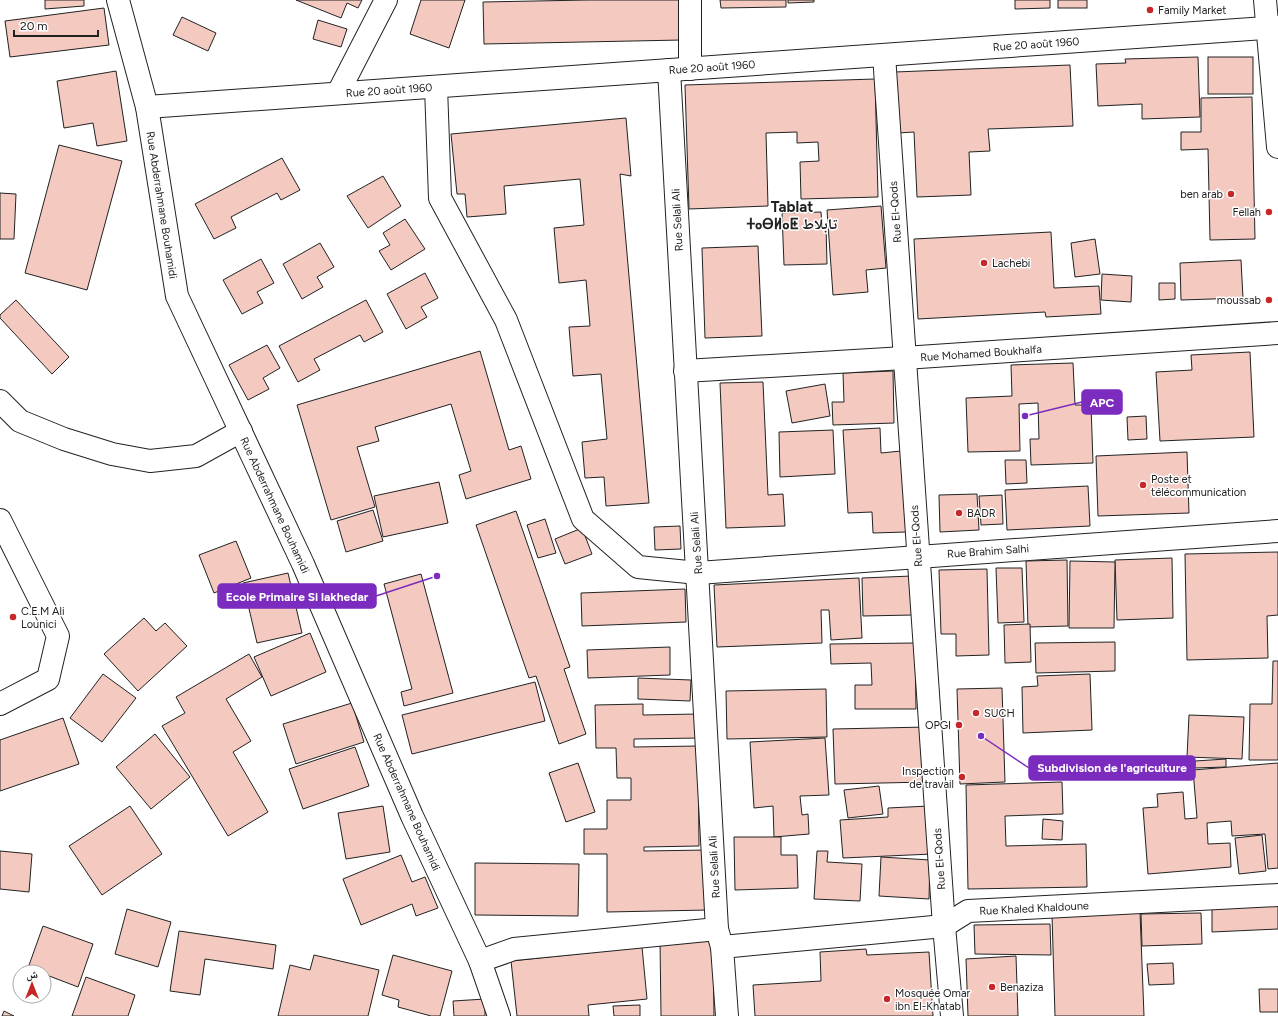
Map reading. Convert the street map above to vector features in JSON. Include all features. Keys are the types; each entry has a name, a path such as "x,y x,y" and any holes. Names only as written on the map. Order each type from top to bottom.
{"street":[{"name":"Rue Abderrahmane Bouhamidi","path":"118,0 147,107 177,296 303,564 412,816 480,960 499,1016"},
{"path":"338,93 386,0"},
{"name":"Rue Selali Ali","path":"690,0 679,69 685,371 720,938 727,1016"},
{"path":"1265,0 1272,28 1278,147"},
{"name":"Rue 20 août 1960","path":"147,107 1272,28"},
{"name":"Rue El-Qods","path":"884,55 944,926 952,1016"},
{"name":"Rue Brahim Salhi","path":"436,87 440,198 506,320 583,519 638,567 698,573 1278,531"},
{"name":"Rue Mohamed Boukhalfa","path":"685,371 1278,333"},
{"path":"0,401 20,421 64,439 112,454 150,461 196,456 241,431"},
{"path":"0,520 58,636 48,679 0,704"},
{"name":"Rue Khaled Khaldoune","path":"480,960 514,949 944,926 968,911 1278,895"}],"building":[{"path":"45,0 84,0 84,6 45,9"},
{"path":"296,0 362,0 358,8 347,3 341,18"},
{"path":"421,0 465,0 449,48 410,34"},
{"path":"681,0 682,40 484,44 483,2"},
{"path":"720,0 786,0 786,7 721,8"},
{"path":"788,0 814,0 814,2 788,3"},
{"path":"1015,0 1050,0 1050,8 1015,9"},
{"path":"1058,0 1087,0 1087,8 1058,8"},
{"path":"104,8 109,45 10,57 5,21"},
{"path":"182,17 216,33 208,51 173,35"},
{"path":"318,20 347,29 341,47 313,39"},
{"path":"1198,57 1200,117 1142,119 1142,104 1098,106 1096,64 1126,63 1125,59"},
{"path":"1208,57 1253,57 1253,94 1208,94"},
{"path":"1070,65 1073,126 988,129 990,151 969,152 971,195 917,197 914,132 898,133 895,72"},
{"path":"116,71 127,141 97,146 93,123 64,128 57,81"},
{"path":"875,79 878,197 801,199 800,162 819,161 818,142 797,143 797,132 766,133 768,206 689,209 685,85"},
{"name":"ben arab","path":"1252,97 1255,239 1210,240 1208,149 1181,150 1181,132 1201,132 1201,98"},
{"path":"626,118 631,176 620,174 649,503 606,506 604,477 585,478 582,442 607,439 601,374 573,376 569,327 590,326 586,280 559,283 554,228 584,225 580,179 504,186 506,214 467,217 465,194 457,194 451,134"},
{"path":"59,145 122,161 87,290 25,273"},
{"path":"282,158 300,190 281,200 277,193 231,217 236,228 214,239 195,204"},
{"path":"383,176 401,206 368,228 347,196"},
{"path":"0,193 16,194 14,239 0,239"},
{"path":"881,206 886,268 866,270 868,292 833,295 827,210"},
{"path":"821,212 822,226 826,226 827,264 784,265 782,213"},
{"path":"405,219 425,249 391,270 379,251 390,245 383,233"},
{"name":"Lachebi","path":"1051,232 1054,288 1099,286 1101,314 1046,317 1045,312 918,319 914,239"},
{"path":"1095,239 1100,274 1075,277 1071,243"},
{"path":"320,243 334,267 317,277 323,287 302,299 283,264"},
{"path":"758,246 762,336 705,338 702,248"},
{"path":"261,259 274,283 257,292 263,303 242,314 223,280"},
{"path":"1241,260 1243,298 1181,300 1180,263"},
{"path":"425,273 438,298 421,307 427,317 406,329 387,294"},
{"path":"1102,274 1132,276 1131,302 1101,300"},
{"path":"1159,283 1175,283 1175,299 1159,300"},
{"path":"16,300 69,357 52,374 0,318 0,315"},
{"path":"366,300 383,332 364,342 360,335 314,359 320,370 298,382 279,346"},
{"path":"267,345 280,368 263,378 269,389 248,400 229,365"},
{"path":"480,351 509,450 521,446 531,479 466,499 459,475 471,471 451,404 375,427 379,441 357,447 375,507 331,520 297,405"},
{"path":"1250,352 1254,437 1160,441 1156,372 1192,370 1191,355"},
{"path":"1073,363 1075,405 1091,405 1093,463 1031,465 1030,439 1039,439 1038,403 1019,404 1020,451 968,452 966,398 1012,396 1011,365"},
{"path":"893,371 894,423 833,425 832,402 844,402 843,373"},
{"path":"763,382 768,495 783,494 785,526 726,528 720,383"},
{"path":"825,384 830,416 792,423 786,391"},
{"path":"1146,416 1147,439 1128,440 1127,417"},
{"path":"880,428 881,453 901,451 906,532 873,533 872,512 848,513 843,430"},
{"path":"833,430 835,474 780,477 779,432"},
{"name":"Poste et télécommunication","path":"1187,452 1189,513 1098,516 1096,456"},
{"path":"1005,460 1026,460 1027,483 1006,484"},
{"path":"439,482 448,523 383,537 374,496"},
{"path":"1088,486 1090,526 1007,530 1005,490"},
{"name":"BADR","path":"977,494 979,530 940,532 939,495"},
{"path":"1002,495 1003,524 981,525 979,496"},
{"path":"373,510 383,541 346,552 337,521"},
{"path":"516,511 570,667 564,669 586,734 559,744 536,676 529,678 476,525"},
{"path":"545,519 556,553 538,558 527,525"},
{"path":"680,526 681,549 655,550 654,527"},
{"path":"582,528 592,554 565,564 555,539"},
{"path":"236,541 251,578 214,593 199,555"},
{"path":"1278,552 1278,615 1267,616 1268,658 1187,660 1185,554"},
{"path":"1172,558 1173,618 1117,620 1115,560"},
{"path":"1067,560 1068,626 1028,627 1026,561"},
{"path":"1070,561 1115,562 1114,628 1069,628"},
{"path":"996,568 1022,568 1024,622 998,623"},
{"path":"987,569 989,655 956,656 956,634 941,634 939,570"},
{"path":"288,573 302,633 257,643 243,583"},
{"path":"421,574 453,693 404,706 401,692 412,689 384,584"},
{"path":"912,576 913,615 863,616 862,578"},
{"path":"859,578 862,638 831,640 829,610 821,610 822,643 717,647 714,585"},
{"path":"685,589 686,622 582,626 581,593"},
{"path":"144,618 156,631 165,623 187,646 138,691 104,654"},
{"path":"1030,624 1031,662 1005,663 1004,625"},
{"path":"310,633 326,672 271,696 254,657"},
{"path":"1115,642 1115,671 1036,673 1035,643"},
{"path":"915,643 916,709 855,709 855,685 872,685 871,663 831,664 830,644"},
{"path":"670,647 670,675 588,678 587,650"},
{"path":"249,654 262,677 226,699 251,741 233,752 268,812 228,836 162,726 185,713 176,697"},
{"path":"1273,661 1278,661 1278,760 1249,760 1250,704 1272,704"},
{"path":"103,674 136,698 102,742 70,718"},
{"path":"1090,674 1092,730 1023,733 1022,687 1038,686 1037,676"},
{"path":"638,678 691,680 690,701 638,699"},
{"path":"535,682 545,721 412,754 402,715"},
{"path":"1002,688 1005,782 960,784 957,689"},
{"path":"826,689 827,737 727,739 726,691"},
{"path":"352,703 364,742 296,764 283,724"},
{"path":"643,704 643,715 698,714 699,738 634,739 634,747 698,746 699,846 644,847 644,851 707,850 708,910 607,912 607,854 584,854 584,829 607,829 607,800 631,800 631,778 617,778 616,748 596,748 595,705"},
{"path":"1189,715 1244,717 1242,759 1187,757"},
{"path":"63,718 79,764 0,791 0,740"},
{"path":"927,727 928,782 835,784 833,729"},
{"path":"155,734 190,777 151,809 116,767"},
{"path":"825,738 829,795 800,796 802,815 808,814 809,834 774,837 773,806 754,808 750,742"},
{"path":"355,747 369,786 303,809 289,769"},
{"path":"1226,759 1226,767 1195,768 1195,761"},
{"path":"578,763 595,812 566,822 549,773"},
{"path":"1278,763 1278,868 1268,869 1265,834 1232,836 1231,821 1207,823 1208,844 1230,843 1231,867 1148,874 1143,808 1158,807 1157,794 1183,792 1185,819 1197,818 1193,770"},
{"path":"1062,782 1063,814 1005,816 1006,846 1086,844 1087,887 968,889 966,785"},
{"path":"879,786 883,814 848,818 844,790"},
{"path":"130,806 162,854 102,895 69,846"},
{"path":"383,806 390,852 346,859 338,813"},
{"path":"929,806 932,854 843,858 840,820 888,817 888,808"},
{"path":"1043,819 1063,821 1062,840 1042,839"},
{"path":"1262,835 1266,871 1239,874 1235,838"},
{"path":"734,837 781,837 781,855 797,855 798,888 735,890"},
{"path":"0,851 32,854 29,892 0,889"},
{"path":"817,851 828,851 827,862 862,864 860,901 814,899"},
{"path":"401,855 412,882 425,877 438,908 416,916 412,904 361,925 343,879"},
{"path":"881,857 930,860 929,899 879,896"},
{"path":"475,863 579,864 578,916 475,915"},
{"path":"1278,906 1278,929 1212,932 1212,908"},
{"path":"127,909 171,922 158,967 115,954"},
{"path":"1140,912 1144,1016 1055,1016 1052,915"},
{"path":"1201,913 1202,944 1142,946 1141,914"},
{"path":"1050,924 1051,955 975,954 974,925"},
{"path":"43,926 93,944 78,987 52,977 52,964 29,964"},
{"path":"179,931 276,945 273,969 205,959 200,995 170,991"},
{"path":"713,940 714,1016 661,1016 660,941"},
{"path":"642,947 647,999 588,1005 589,1016 517,1016 511,961"},
{"path":"866,949 867,955 929,952 933,1016 755,1016 753,985 821,981 820,952"},
{"path":"314,955 379,970 368,1016 278,1016 290,965 310,970"},
{"path":"393,955 452,971 440,1016 431,1016 398,1007 399,1000 382,995"},
{"name":"Benaziza","path":"1016,956 1018,1016 968,1016 966,959"},
{"path":"1173,963 1174,984 1149,985 1147,964"},
{"path":"86,977 135,995 128,1016 72,1016"},
{"path":"1259,989 1278,989 1278,1012 1260,1012"},
{"path":"485,999 485,1016 454,1016 453,1001"},
{"path":"640,1005 640,1016 614,1016 613,1006"},
{"path":"4,1011 14,1016 2,1016"}],"place":[{"name":"Family Market","path":"1150,10"},
{"name":"ben arab","path":"1231,194"},
{"name":"Fellah","path":"1269,212"},
{"name":"Lachebi","path":"984,263"},
{"name":"moussab","path":"1269,300"},
{"name":"APC","path":"1025,416"},
{"name":"Poste et télécommunication","path":"1143,485"},
{"name":"BADR","path":"959,513"},
{"name":"Ecole Primaire Si lakhedar","path":"437,576"},
{"name":"C.E.M Ali Lounici","path":"13,617"},
{"name":"SUCH","path":"976,713"},
{"name":"OPGI","path":"959,725"},
{"name":"Subdivision de l'agriculture","path":"981,736"},
{"name":"Inspection de travail","path":"962,777"},
{"name":"Benaziza","path":"992,987"},
{"name":"Mosquée Omar ibn El-Khatab","path":"887,999"}],"district":[{"name":"Tablat ⵜⴰⴱⵍⴰⵟ تابلاط","path":"792,216"}]}
